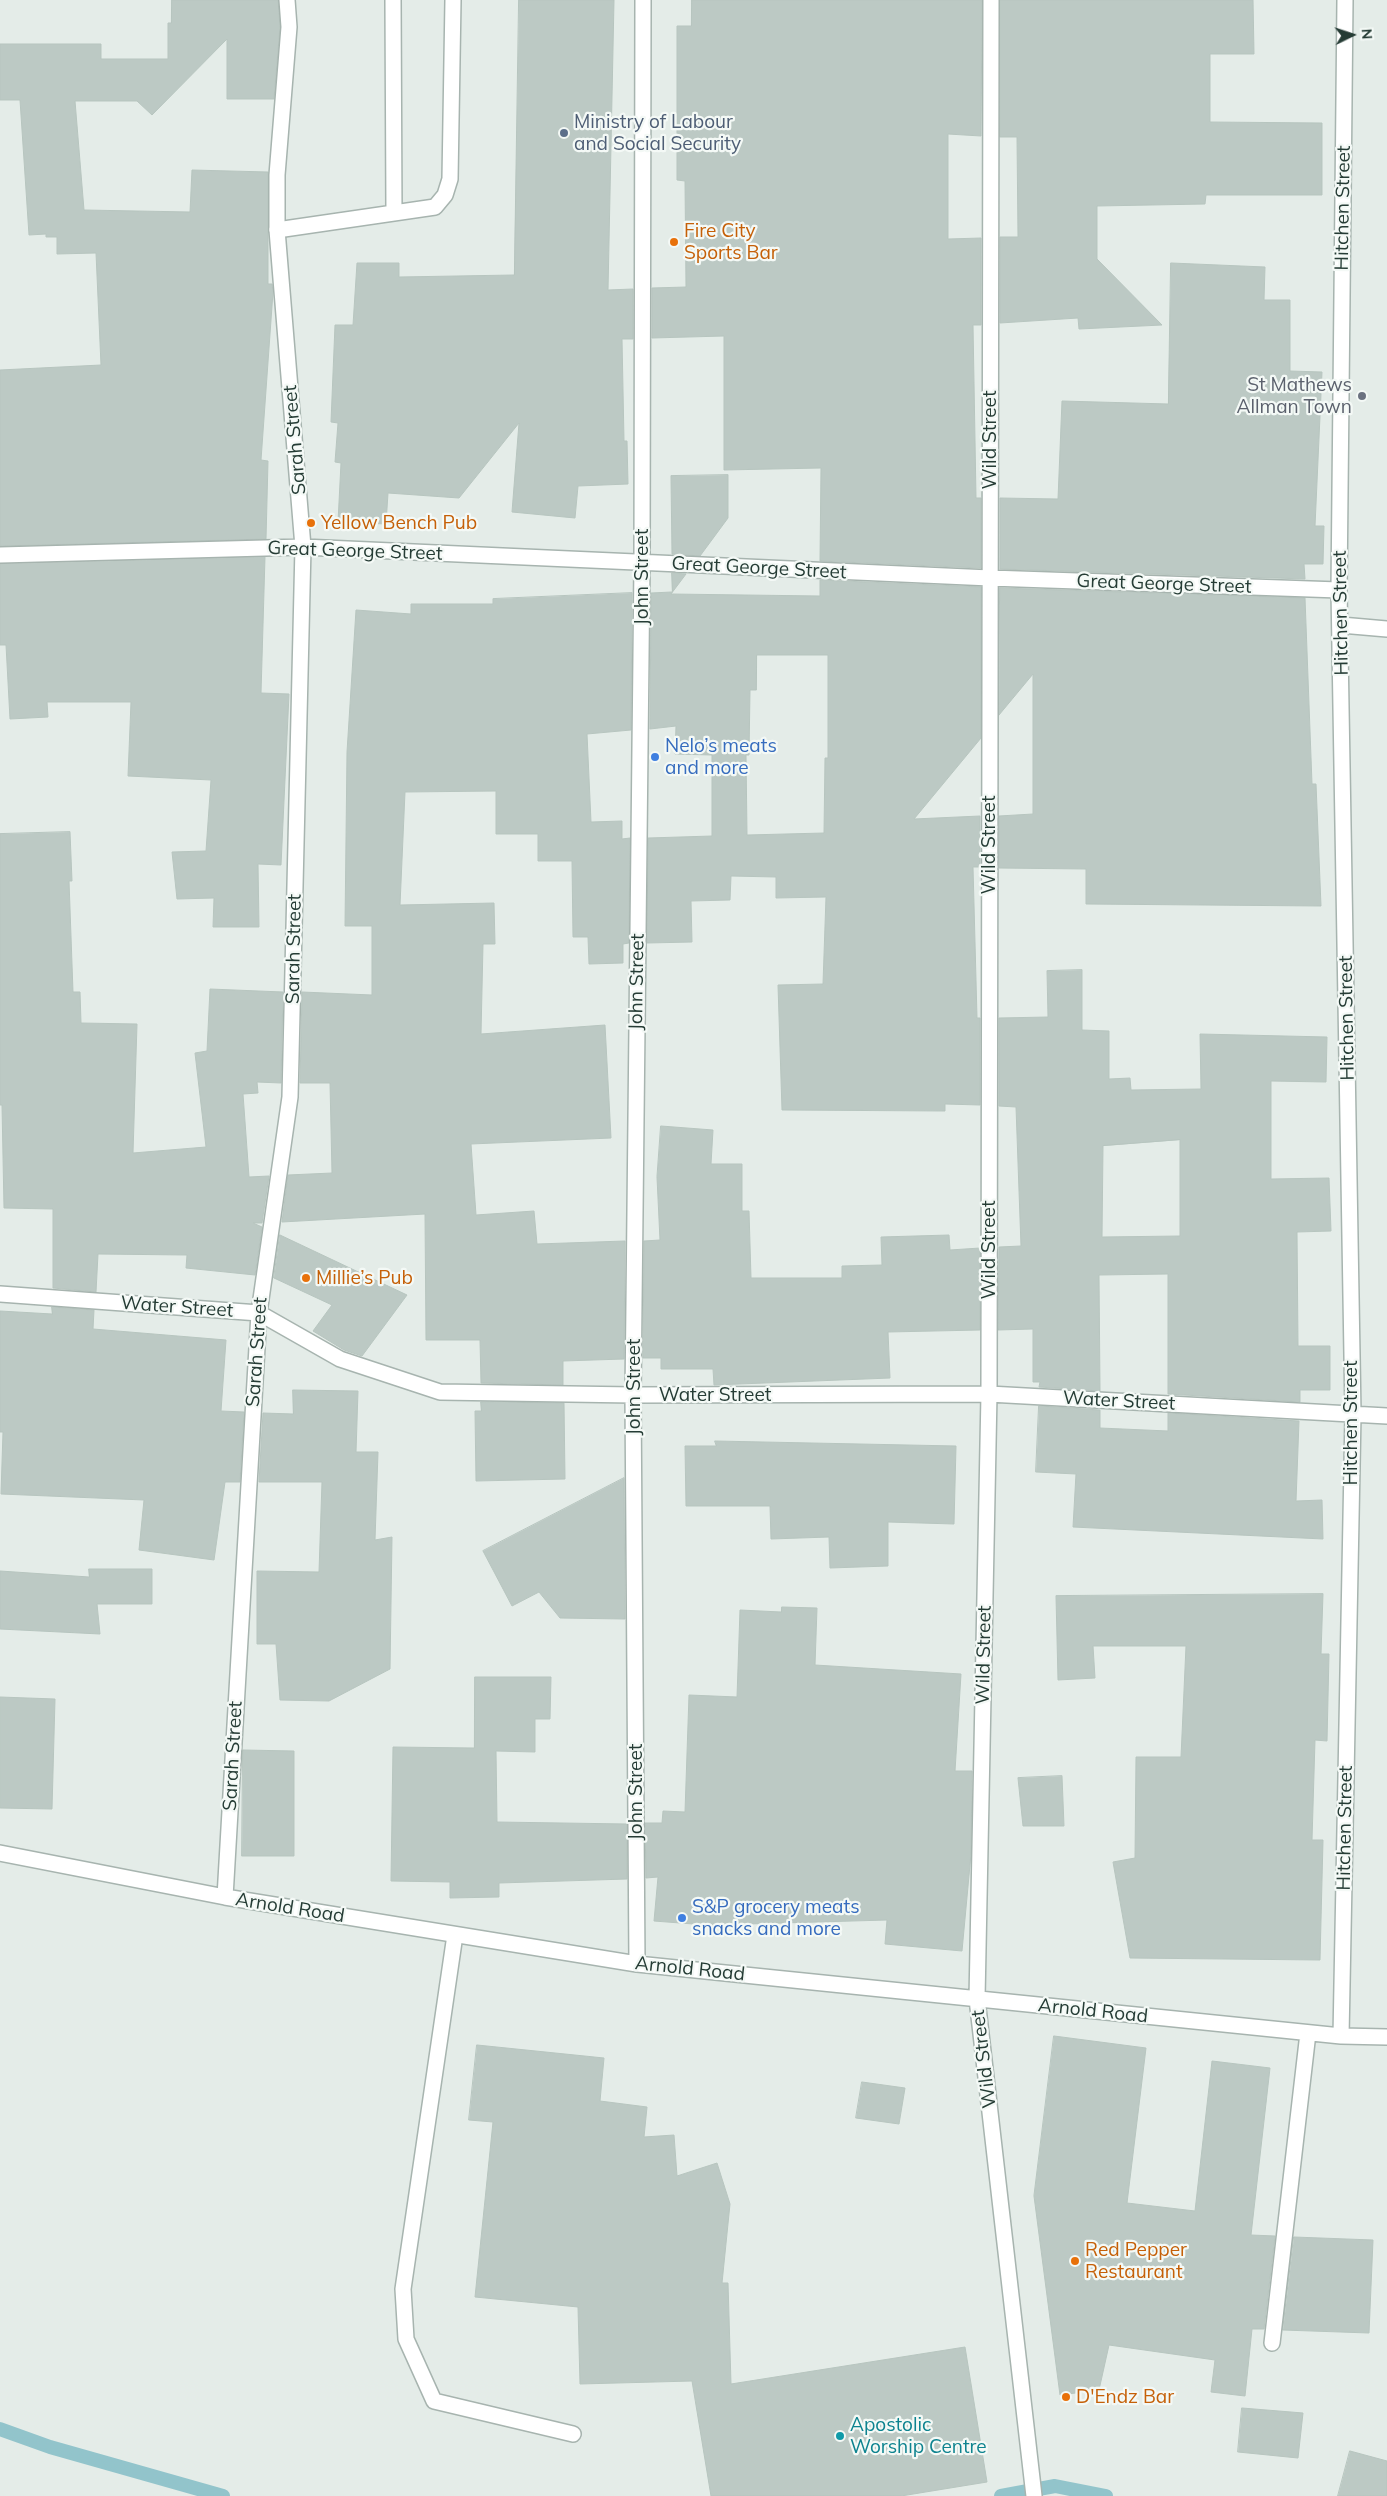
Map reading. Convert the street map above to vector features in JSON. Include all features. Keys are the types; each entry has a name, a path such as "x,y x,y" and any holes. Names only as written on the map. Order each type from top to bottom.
{"street":[{"name":"Sarah Street","path":"225,1897 258,1313 290,1097 303,547 277,230 276,175 289,27 287,0"},
{"path":"393,0 394,213"},
{"path":"277,230 435,207 445,195 450,179 453,0"},
{"name":"John Street","path":"637,1964 633,1396 642,563 643,0"},
{"name":"Wild Street","path":"991,0 989,1394 977,1999 1034,2496"},
{"name":"Hitchen Street","path":"1340,2036 1352,1414 1339,590 1345,0"},
{"name":"Great George Street","path":"0,554 303,547 990,578 1339,590"},
{"path":"1341,626 1387,629"},
{"name":"Water Street","path":"0,1294 258,1313 340,1359 440,1392 633,1396 989,1394 1387,1416"},
{"name":"Arnold Road","path":"0,1853 225,1897 637,1964 1308,2033 1387,2037"},
{"path":"455,1935 403,2289 406,2339 434,2401 573,2434"},
{"path":"1272,2344 1308,2033"}],"building":[{"path":"172,0 278,0 280,27 274,99 227,99 227,39 152,115 137,101 75,101 84,210 190,212 192,170 268,172 268,284 272,284 273,292 261,460 268,461 266,539 0,546 0,370 101,365 96,253 57,254 57,237 46,237 46,234 29,235 20,100 0,100 0,44 101,44 101,59 168,59 168,23 171,23"},
{"path":"519,0 614,0 608,290 633,289 633,339 622,339 624,441 627,441 628,484 578,486 575,518 512,512 519,423 459,498 388,493 386,524 338,522 341,463 335,462 338,423 331,422 335,325 353,325 357,263 399,263 399,277 514,275"},
{"path":"692,0 982,0 981,136 948,134 948,239 981,238 981,325 973,325 976,498 981,498 981,568 820,561 821,468 724,470 724,336 652,338 652,288 686,287 685,181 677,180 677,26 691,26"},
{"path":"1000,0 1253,0 1254,54 1210,54 1210,122 1322,123 1322,195 1206,195 1205,204 1097,206 1097,259 1162,325 1079,329 1078,318 1000,323 1000,237 1018,237 1017,137 1000,137"},
{"path":"1171,263 1265,267 1264,300 1290,300 1290,371 1322,372 1315,526 1324,526 1323,564 1304,564 1305,579 1000,569 1000,498 1058,499 1062,401 1168,404"},
{"path":"728,475 728,518 700,556 672,554 671,476"},
{"path":"265,557 261,693 289,694 281,865 258,864 259,927 213,927 214,898 177,899 172,852 206,851 211,780 128,776 131,702 47,702 48,717 10,719 6,645 0,645 0,564"},
{"path":"672,573 686,574 671,594 820,596 820,580 981,587 981,738 914,819 980,816 980,867 973,867 977,1018 980,1018 980,1105 945,1104 945,1111 782,1110 778,985 823,984 826,897 776,898 776,877 731,876 730,900 691,901 692,942 647,943 648,838 712,836 712,755 675,754 676,726 650,729 651,593 672,592","holes":["757,655 828,655 828,758 825,758 824,833 747,835 746,755 749,755 750,690 756,690"]},
{"path":"1000,588 1305,598 1312,784 1316,784 1321,906 1086,904 1086,869 999,868 999,816 1033,814 1033,674 999,715"},
{"path":"632,593 631,730 587,734 591,822 622,821 622,839 630,838 629,943 623,944 623,963 589,964 588,937 573,937 572,861 538,861 538,834 496,834 496,791 405,792 400,905 494,903 495,944 483,944 481,1034 605,1025 611,1138 471,1144 476,1215 534,1211 537,1244 625,1241 624,1359 563,1361 563,1385 481,1383 480,1340 426,1340 425,1214 282,1222 288,1175 332,1173 330,1083 300,1083 302,992 372,995 372,926 345,926 347,752 356,610 411,614 411,604 493,604 493,599"},
{"path":"70,832 72,881 69,881 73,992 80,992 81,1023 137,1024 133,1153 206,1147 195,1053 207,1051 210,989 283,992 281,1083 257,1082 258,1093 243,1094 249,1177 269,1176 262,1223 253,1223 262,1227 255,1275 186,1268 187,1255 98,1254 96,1292 53,1288 53,1209 4,1208 2,1105 0,1105 0,834"},
{"path":"1082,970 1082,1030 1109,1031 1109,1079 1130,1078 1131,1090 1201,1089 1200,1034 1327,1037 1326,1082 1271,1081 1271,1179 1329,1178 1331,1231 1297,1232 1298,1346 1330,1346 1330,1390 1300,1390 1300,1402 1168,1394 1168,1274 1099,1275 1100,1391 1039,1387 1040,1382 1033,1382 1033,1329 998,1330 999,1247 1021,1246 1016,1107 999,1106 999,1018 1048,1017 1047,971","holes":["1180,1140 1180,1236 1102,1237 1103,1146"]},
{"path":"661,1126 713,1130 711,1164 742,1164 742,1211 749,1211 751,1278 842,1278 842,1266 882,1265 881,1237 949,1235 950,1250 980,1248 980,1330 888,1332 890,1378 714,1385 713,1369 661,1369 661,1358 643,1358 644,1241 660,1240 657,1177"},
{"path":"280,1235 407,1295 362,1356 344,1350 313,1331 332,1305 274,1278"},
{"path":"52,1307 94,1310 93,1329 226,1340 221,1411 244,1412 240,1482 225,1482 214,1560 139,1550 144,1500 1,1494 3,1432 0,1432 0,1311 52,1314"},
{"path":"293,1390 358,1391 356,1452 378,1452 375,1540 392,1537 390,1669 329,1701 280,1700 276,1644 257,1644 257,1571 319,1572 322,1482 259,1482 263,1413 293,1414"},
{"path":"481,1402 564,1403 565,1479 476,1481 475,1411 481,1411"},
{"path":"1039,1406 1100,1410 1100,1428 1168,1431 1168,1413 1299,1421 1296,1501 1322,1500 1323,1539 1073,1527 1076,1474 1036,1472"},
{"path":"715,1441 956,1446 954,1524 888,1522 888,1566 830,1568 829,1537 771,1539 770,1506 686,1506 685,1446 716,1446"},
{"path":"624,1478 625,1619 560,1618 539,1592 512,1606 483,1551"},
{"path":"89,1569 152,1569 152,1604 97,1604 100,1634 0,1629 0,1571 89,1577"},
{"path":"1323,1594 1321,1654 1329,1654 1327,1741 1315,1740 1312,1840 1323,1840 1320,1960 1130,1958 1113,1862 1135,1858 1136,1757 1181,1757 1186,1646 1093,1646 1095,1678 1058,1680 1056,1596"},
{"path":"782,1607 817,1608 815,1665 961,1674 955,1771 972,1771 971,1854 962,1951 885,1944 887,1920 747,1924 746,1928 654,1921 658,1877 646,1878 645,1823 662,1823 663,1811 685,1812 689,1695 737,1697 740,1610 781,1612"},
{"path":"475,1677 551,1677 550,1719 535,1719 535,1752 496,1751 497,1822 627,1824 627,1879 499,1883 499,1897 450,1898 450,1882 391,1881 393,1747 474,1748"},
{"path":"0,1697 55,1699 52,1809 0,1808"},
{"path":"243,1750 294,1751 294,1856 242,1856"},
{"path":"1062,1776 1064,1826 1023,1826 1018,1778"},
{"path":"1054,2036 1146,2048 1127,2203 1195,2211 1212,2061 1270,2068 1251,2235 1275,2236 1264,2329 1252,2329 1245,2396 1211,2392 1215,2360 1109,2345 1099,2390 1060,2395 1034,2196"},
{"path":"477,2045 604,2058 600,2101 647,2107 644,2137 674,2135 677,2176 717,2163 730,2204 722,2283 728,2283 731,2384 965,2347 987,2482 901,2496 711,2496 692,2381 580,2384 578,2307 475,2297 493,2122 469,2120"},
{"path":"862,2082 905,2088 899,2124 856,2118"},
{"path":"1294,2237 1373,2240 1369,2333 1283,2330"},
{"path":"1242,2408 1303,2413 1298,2458 1238,2452"},
{"path":"1350,2451 1387,2461 1387,2496 1338,2496"}],"waterway":[{"path":"0,2429 50,2447 223,2496"},
{"path":"1001,2496 1055,2486 1106,2496"}],"place":[{"name":"Ministry of Labour and Social Security","path":"564,133"},
{"name":"Fire City Sports Bar","path":"674,242"},
{"name":"St Mathews Allman Town","path":"1362,396"},
{"name":"Yellow Bench Pub","path":"311,523"},
{"name":"Nelo’s meats and more","path":"655,757"},
{"name":"Millie’s Pub","path":"306,1278"},
{"name":"S&P grocery meats snacks and more","path":"682,1918"},
{"name":"Red Pepper Restaurant","path":"1075,2261"},
{"name":"D'Endz Bar","path":"1066,2397"},
{"name":"Apostolic Worship Centre","path":"840,2436"}]}
